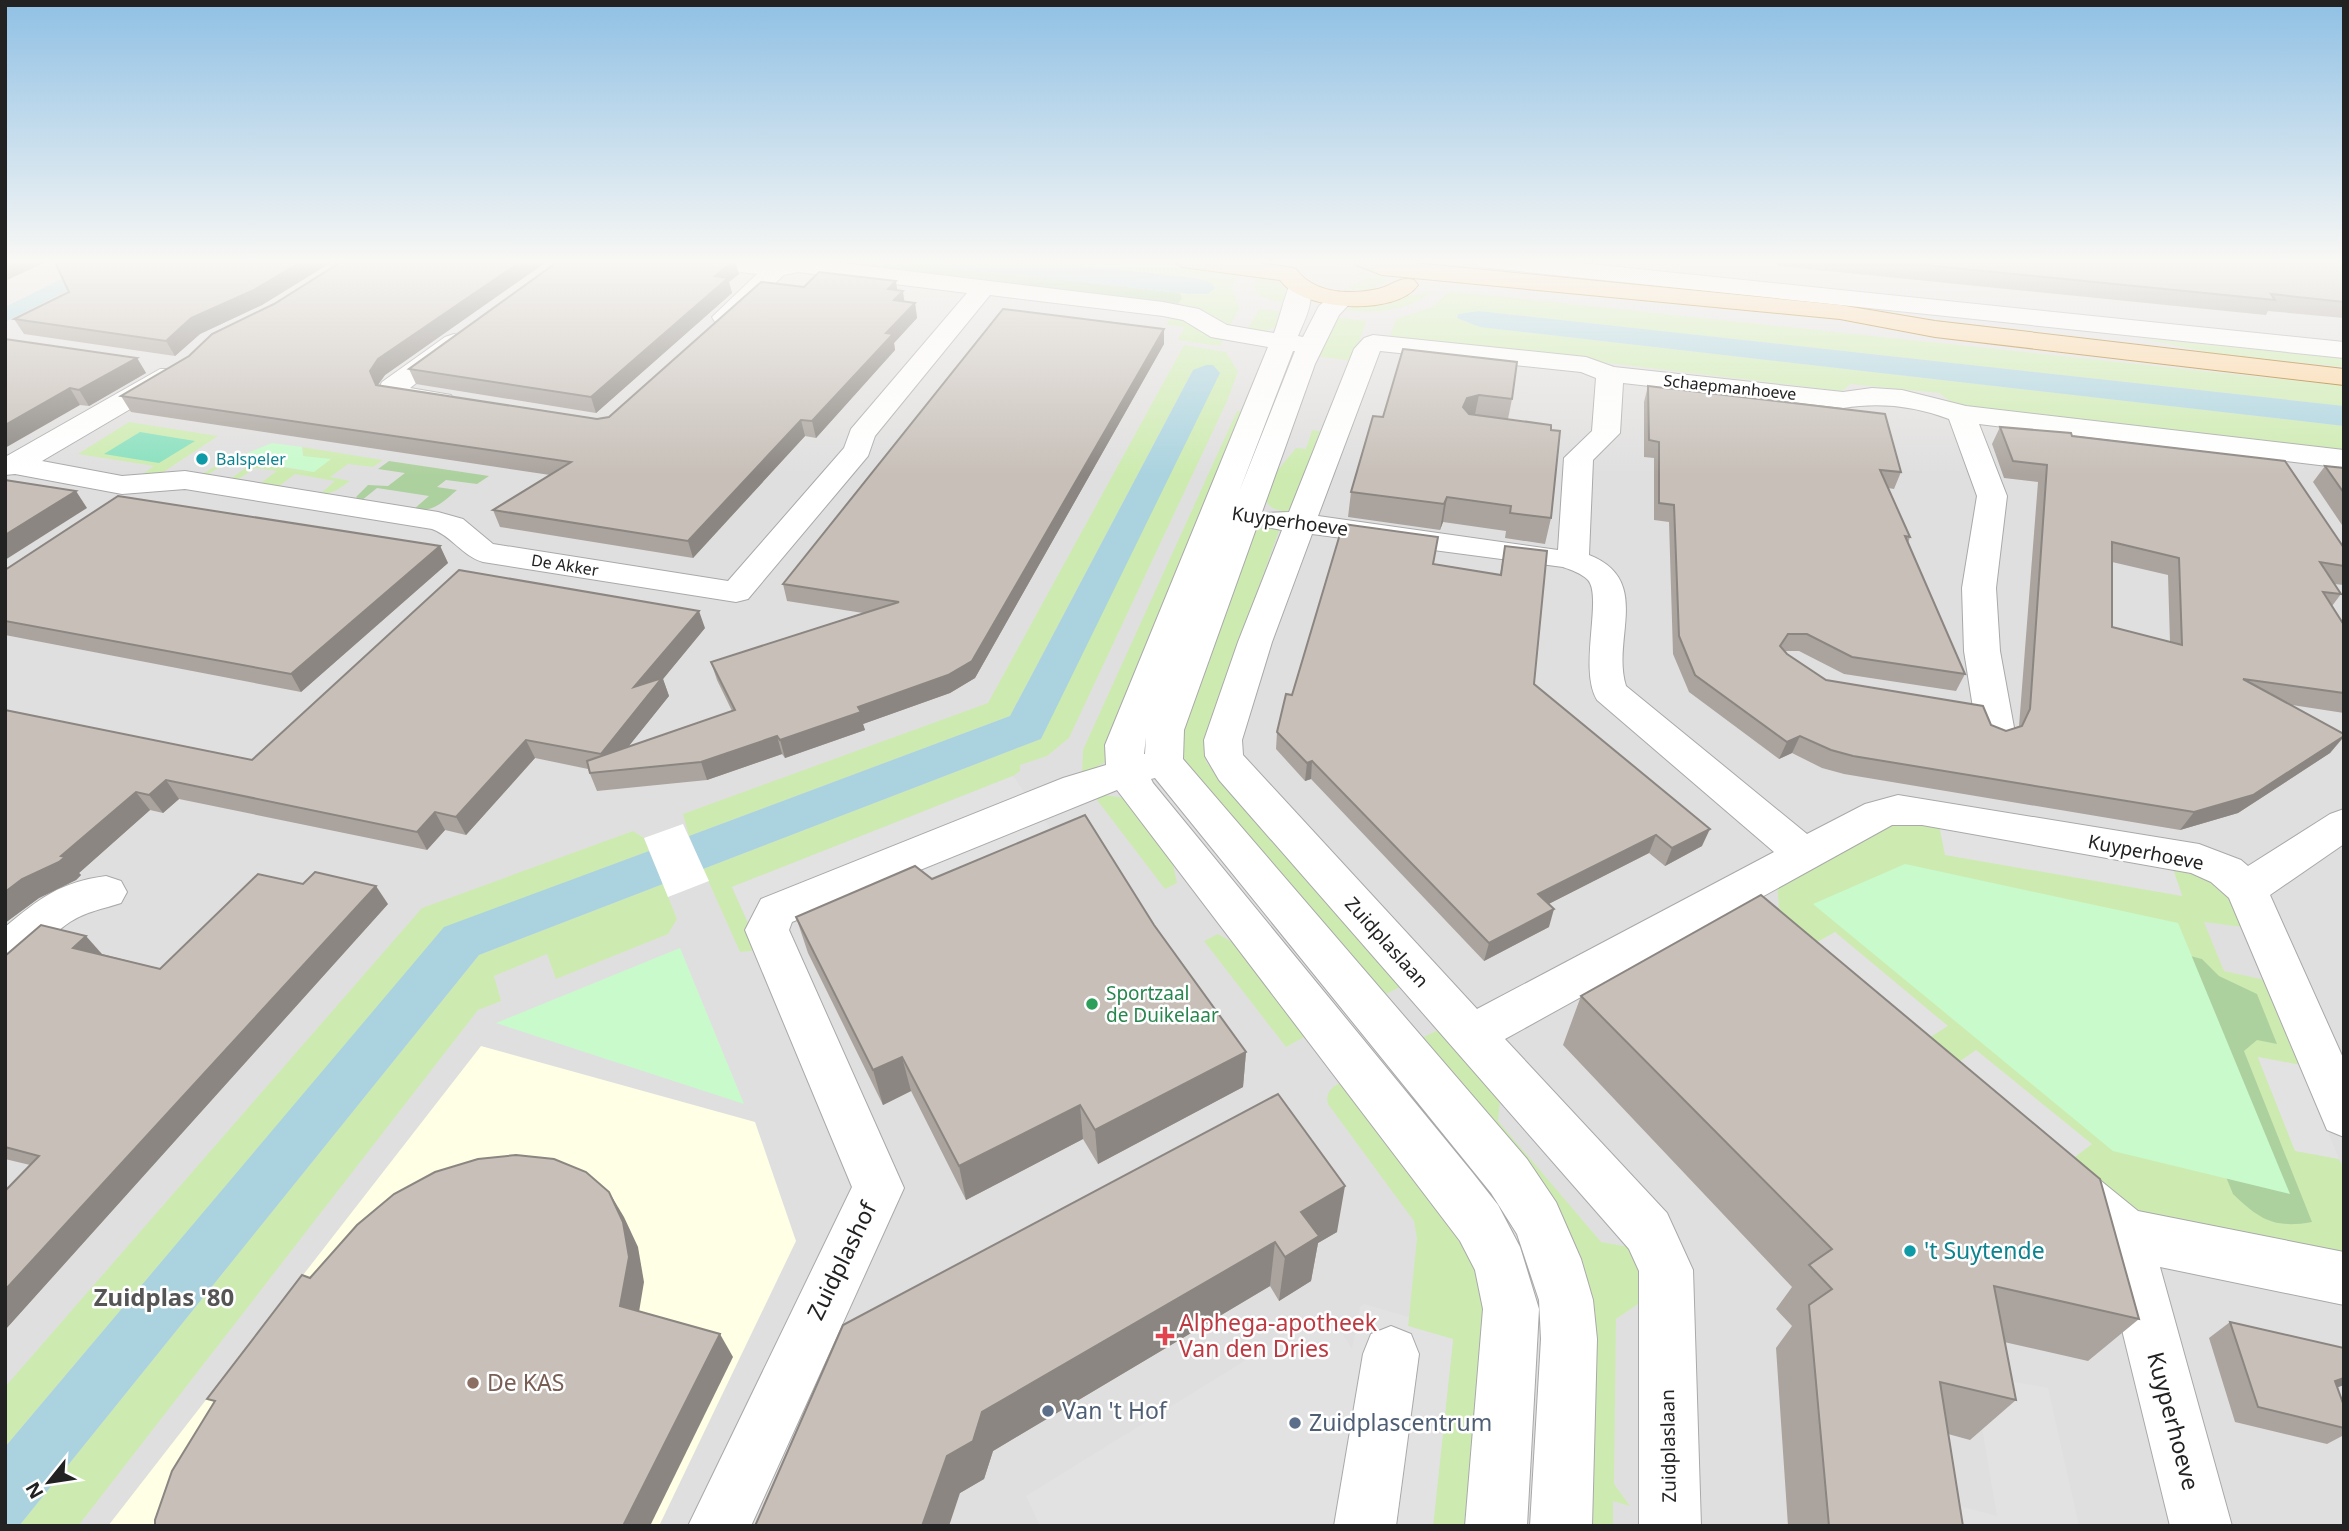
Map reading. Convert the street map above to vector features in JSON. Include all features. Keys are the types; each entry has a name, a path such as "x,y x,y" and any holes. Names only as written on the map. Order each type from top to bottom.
{"main road":[{"path":"1956,331 2344,377"}],"street":[{"path":"465,404 398,394 393,388 470,331"},
{"name":"De Akker","path":"483,552 736,592 858,450 860,435 947,331"},
{"path":"1219,331 1296,344"},
{"path":"1296,331 1296,344 1231,513 1165,730 1145,766 1139,793 1454,1189 1479,1223 1501,1265 1511,1309 1496,1526"},
{"path":"1296,344 1308,331"},
{"path":"2166,331 2344,350"},
{"name":"Schaepmanhoeve","path":"1373,343 1395,343 1586,365 1610,374 1843,400 1865,395 1934,403 1961,414 2344,459"},
{"name":"Zuidplaslaan","path":"1373,343 1367,349 1255,642 1223,740 1224,756 1470,1035 1648,1231 1666,1270 1670,1526"},
{"path":"10,466 184,366 142,362"},
{"path":"1573,560 1579,457 1606,433 1610,374"},
{"path":"1961,414 1992,496 1979,588 1984,717"},
{"path":"1554,439 1594,444"},
{"path":"2274,451 2295,484"},
{"path":"10,466 122,485 186,480 438,521 452,526 483,552 455,577"},
{"path":"105,513 150,483"},
{"name":"Kuyperhoeve","path":"1231,513 1573,560 1594,568 1607,579 1609,591 1606,679 1610,691 1621,704 1804,854"},
{"path":"1145,766 1509,1176 1537,1219 1554,1259 1566,1300 1569,1339 1560,1526"},
{"name":"Zuidplashof","path":"719,1526 878,1188 767,930 776,911 1145,766"},
{"name":"Kuyperhoeve","path":"1470,1035 1746,909 1804,854 1879,814 1898,809 1910,810 2199,859 2226,871 2246,889 2344,1115"},
{"path":"2246,889 2344,824"},
{"path":"5,953 52,912 79,896 106,892"},
{"path":"2042,1163 2125,1234 2344,1279"},
{"name":"Kuyperhoeve","path":"2125,1234 2201,1526"},
{"path":"1365,1526 1391,1354"}],"shaded area":[{"path":"5,331 2344,331 2344,1526 5,1526"},
{"path":"1013,776 1057,838 813,940 797,918 758,944 732,887"},
{"path":"1939,825 2172,866 2182,896 1945,855"},
{"path":"1835,932 1948,1026 1924,1041 1810,946"},
{"name":"De KAS","path":"481,1046 755,1122 796,1241 659,1526 108,1526"},
{"path":"1976,1050 2092,1144 2067,1163 1953,1066"},
{"path":"2258,1057 2301,1065 2339,1159 2295,1151"},
{"name":"Zuidplascentrum","path":"1364,1304 1409,1317 1408,1326 1453,1339 1433,1526 1040,1526 1026,1496 1327,1310 1352,1349 1360,1307"},
{"path":"1973,1374 2048,1388 2079,1526 1962,1526 1959,1506 1997,1516"}],"green space":[{"path":"1183,331 1210,331 1224,338 1220,346 1178,340"},
{"path":"1326,331 1363,331 1353,361 1314,356"},
{"path":"1392,331 1519,331 2344,426 2344,453 1955,405 1939,393 1851,384 1842,391 1390,337"},
{"path":"1665,331 1830,331 2344,386 2344,406"},
{"path":"2138,338 2344,358 2344,367 2213,353"},
{"path":"1184,345 1226,352 1238,372 1227,401 1069,738 1047,756 1020,765 1020,771 1013,776 732,887 760,950 740,952 703,869 1041,739 1193,370 1010,716 689,836 683,814 988,703"},
{"path":"1237,411 1248,412 1108,761 1082,774 1083,750"},
{"path":"129,422 218,436 154,478 137,478 154,466 78,454"},
{"path":"1312,430 1320,431 1293,508 1285,512 1272,508 1263,498 1269,481 1296,448 1306,449"},
{"path":"140,432 195,441 159,463 104,454"},
{"path":"272,443 302,447 303,456 331,459 314,472 243,460 242,455"},
{"path":"302,447 383,460 373,467 348,464 330,477 350,481 325,494 320,494 335,481 295,474 278,487 259,484 277,471 255,468 237,480 230,479 247,467 226,463 207,475 202,474 228,459 314,472 303,456"},
{"path":"389,461 489,476 477,484 446,480 437,487 457,490 437,505 421,510 414,509 429,496 377,488 361,501 356,497 368,485 388,486 405,473 378,469"},
{"path":"1265,527 1280,528 1213,715 1205,741 1206,762 1400,987 1374,1000 1198,794 1176,746 1251,533"},
{"path":"1094,796 1124,798 1170,850 1177,883 1165,889"},
{"path":"1887,822 1939,825 2182,895 2172,866 2190,869 2228,893 2243,927 2204,922 2224,971 2265,980 2301,1065 2258,1058 2295,1150 2339,1159 2344,1170 2344,1254 2118,1207 2067,1163 2091,1144 1953,1066 1924,1041 1947,1025 1810,946 1780,921 1777,883"},
{"path":"633,831 644,838 649,851 444,928 5,1447 5,1387 422,908"},
{"path":"1905,864 2178,923 2290,1194 2113,1151 1813,904"},
{"path":"663,884 677,919 668,934 556,979 547,954 494,976 501,1001 478,1010 78,1526 19,1526 479,955"},
{"path":"1218,934 1254,955 1315,1031 1286,1047 1204,941"},
{"path":"2129,940 2202,959 2219,976 2257,994 2277,1044 2257,1040 2244,1051 2312,1222 2287,1224 2268,1220 2259,1216 2233,1194"},
{"path":"680,948 744,1104 496,1023"},
{"path":"1438,1030 1500,1100 1498,1121 1601,1242 1629,1247 1639,1265 1641,1302 1616,1319 1614,1484 1630,1506 1613,1501 1613,1526 1579,1526 1583,1330 1410,1044"},
{"path":"1351,1077 1431,1179 1487,1285 1479,1526 1433,1526 1453,1340 1408,1326 1417,1238 1414,1221 1328,1104 1330,1090"}],"water":[{"path":"1519,331 1665,331 2344,406 2344,426"},
{"path":"1213,365 1220,373 1041,739 703,869 689,836 1010,716 1193,370"},
{"path":"649,851 663,884 479,955 19,1526 5,1526 5,1447 444,927"}],"pier":[{"path":"683,824 709,881 668,897 644,838"}],"building":[{"path":"100,331 176,331 166,341"},
{"path":"217,331 418,331 378,359 370,371 376,385 597,419 609,417 705,331 888,331 886,333 893,334 812,421 801,420 688,541 493,510 571,462 121,396 189,356"},
{"path":"461,331 666,331 591,397 409,369"},
{"path":"985,331 1163,331 972,661 948,675 858,707 861,712 780,740 777,736 701,762 590,773 587,761 735,710 711,662 899,602 783,584"},
{"path":"5,339 137,358 79,390 70,388 5,425"},
{"path":"1403,349 1517,362 1512,399 1479,395 1467,398 1463,407 1469,414 1551,425 1551,430 1560,431 1551,518 1510,513 1511,506 1447,497 1444,504 1351,492 1373,416 1383,417"},
{"path":"1648,386 1885,414 1901,472 1880,470 1910,537 1905,536 1965,674 1852,657 1807,634 1788,634 1780,646 1787,654 1826,680 1983,706 1991,725 2006,731 2022,726 2030,709 2047,465 2013,461 2000,427 2071,433 2072,436 2285,461 2344,548 2344,566 2320,562 2341,594 2323,592 2344,625 2344,693 2243,679 2344,736 2253,795 2194,812 1853,756 1831,750 1800,736 1787,742 1695,675 1679,636 1674,505 1659,503 1659,442 1649,440","holes":["2112,542 2179,558 2182,645 2112,627"]},
{"path":"2325,466 2344,468 2344,493"},
{"path":"5,480 76,491 5,535"},
{"path":"118,496 440,546 291,674 5,621 5,570"},
{"path":"1343,524 1438,537 1433,564 1501,575 1505,546 1547,551 1534,684 1710,829 1672,848 1656,835 1538,894 1554,909 1489,943 1312,761 1307,763 1277,732 1286,694 1292,695"},
{"path":"459,570 699,611 634,687 662,678 601,754 526,740 456,817 435,812 417,832 166,780 149,795 136,792 61,856 65,857 59,862 22,879 5,892 5,710 252,760"},
{"path":"1085,815 1154,925 1246,1052 1095,1130 1080,1105 959,1166 902,1057 873,1070 796,917 915,866 932,879"},
{"path":"315,872 376,886 5,1290 5,1191 39,1156 5,1147 5,956 41,925 86,936 73,948 160,969 258,874 303,884"},
{"name":"'t Suytende","path":"1761,895 2100,1179 2139,1319 1994,1286 2016,1400 1940,1382 1963,1526 1829,1526 1809,1305 1832,1289 1809,1265 1832,1249 1581,996"},
{"path":"1278,1094 1345,1186 1301,1212 1319,1236 1285,1257 1275,1242 982,1412 973,1441 947,1456 922,1526 755,1526 843,1325"},
{"name":"De KAS","path":"516,1155 554,1159 586,1172 609,1192 623,1222 629,1257 620,1306 720,1334 623,1526 155,1526 172,1471 215,1401 207,1399 302,1275 310,1278 357,1225 394,1194 435,1172 478,1159"},
{"path":"2230,1322 2344,1348 2344,1378 2335,1381 2344,1406 2344,1428 2258,1407"}],"place":[{"name":"Balspeler","path":"202,459"},
{"name":"Sportzaal de Duikelaar","path":"1092,1004"},
{"name":"'t Suytende","path":"1910,1251"},
{"name":"Alphega-apotheek Van den Dries","path":"1165,1336"},
{"name":"De KAS","path":"473,1383"},
{"name":"Van 't Hof","path":"1048,1411"},
{"name":"Zuidplascentrum","path":"1295,1423"}],"district":[{"name":"Zuidplas '80","path":"164,1298"}]}
